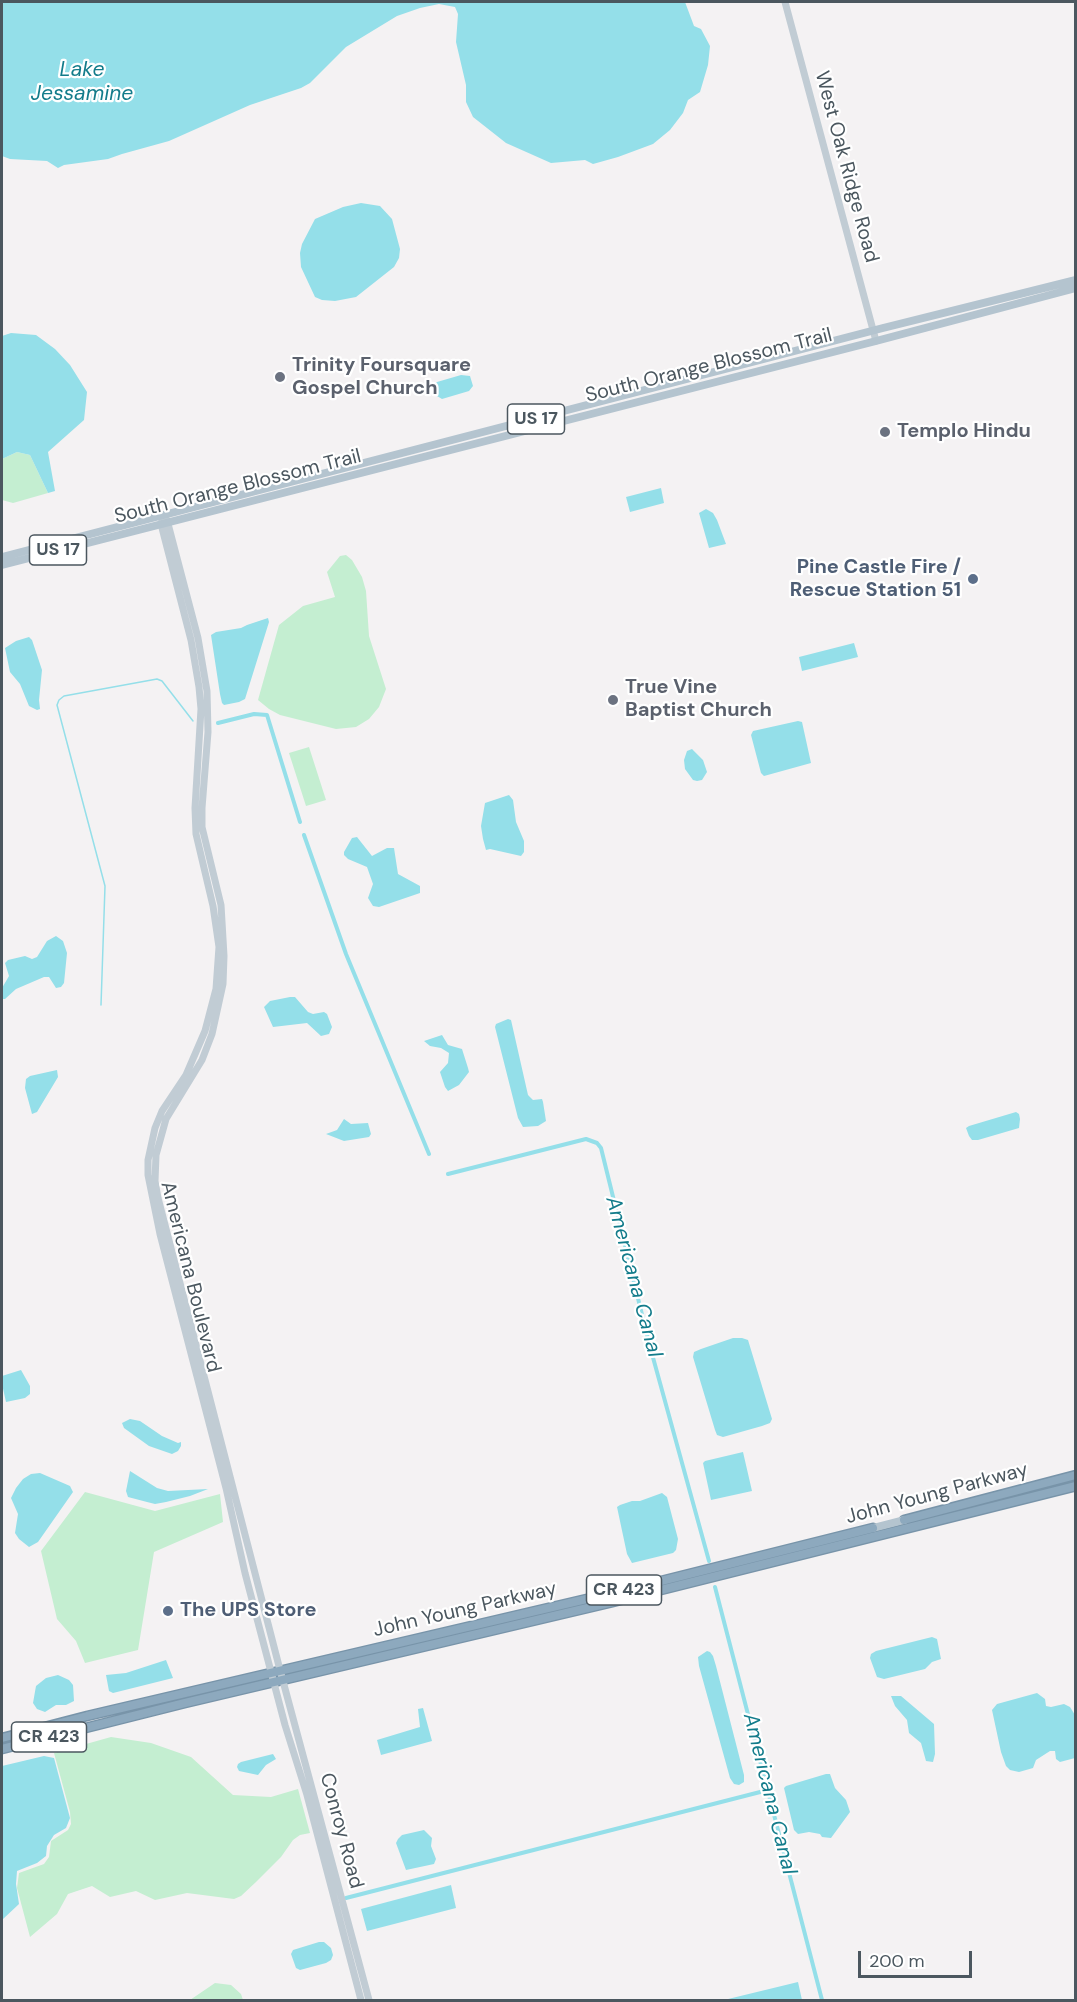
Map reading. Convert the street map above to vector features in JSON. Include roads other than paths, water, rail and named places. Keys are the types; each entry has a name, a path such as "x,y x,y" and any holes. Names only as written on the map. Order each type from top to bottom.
{"highway":[{"name":"John Young Parkway","path":"904,1520 1076,1475"},
{"name":"John Young Parkway","path":"2,1749 859,1542 1076,1486"},
{"name":"John Young Parkway","path":"2,1738 275,1671 625,1590 873,1528"},
{"path":"859,1542 873,1528"},
{"path":"613,1602 622,1596 625,1590"},
{"path":"100,1724 105,1715 120,1709"},
{"path":"32,1741 44,1734 99,1719 102,1713"}],"main road":[{"name":"West Oak Ridge Road","path":"785,2 876,342"},
{"name":"South Orange Blossom Trail","path":"2,565 366,463 873,330 1076,280"},
{"name":"South Orange Blossom Trail","path":"2,557 358,473 876,342 1076,288"},
{"path":"529,429 535,423 535,419"},
{"path":"375,468 385,458"},
{"path":"358,473 366,463"},
{"name":"Americana Boulevard","path":"164,520 191,640 199,687 201,709 195,808 196,834 213,906 219,947 216,989 205,1031 186,1075 162,1111 148,1160 150,1190 226,1488 245,1573 275,1671"},
{"name":"Americana Boulevard","path":"158,1129 155,1180 158,1198 257,1583 275,1671"},
{"name":"John Young Parkway","path":"873,1528 904,1520"},
{"path":"235,1530 243,1528"},
{"path":"245,1573 252,1576 257,1583"},
{"name":"Conroy Road","path":"275,1671 369,2001"},
{"name":"Conroy Road","path":"278,1681 361,2001"}],"water":[{"name":"Lake Jessamine","path":"2,2 685,2 694,26 701,29 710,46 708,65 700,92 688,100 683,113 670,130 653,144 593,164 585,160 551,163 506,143 473,117 466,102 466,85 456,42 458,14 455,7 439,4 397,16 346,47 310,83 301,88 250,105 169,141 108,159 64,165 58,168 47,161 10,159 2,156"},
{"path":"361,203 380,206 392,219 400,249 399,258 394,267 356,297 335,301 315,297 301,267 302,244 315,219 343,207"},
{"path":"11,333 36,335 55,349 70,365 87,392 84,420 48,452 55,491 48,493 30,455 17,452 2,459 2,336"},
{"path":"461,375 470,376 473,386 469,391 442,399 437,396 434,385 437,382"},
{"path":"661,488 664,503 630,512 626,497"},
{"path":"706,509 713,513 717,520 726,544 709,548 699,513"},
{"path":"268,618 269,622 245,699 224,705 220,694 211,635 241,628"},
{"path":"29,637 42,670 40,709 37,710 29,706 20,684 10,672 5,648"},
{"path":"854,643 858,657 802,671 799,657"},
{"path":"802,722 811,763 764,776 761,773 751,735 753,731"},
{"path":"692,749 703,760 707,772 702,780 693,780 685,769 684,760 687,751"},
{"path":"509,795 513,800 516,822 524,841 524,852 521,856 486,850 483,839 481,826 485,803"},
{"path":"357,837 372,856 387,848 394,848 398,874 420,886 420,893 379,907 373,906 368,898 373,884 367,867 344,855 352,838"},
{"path":"56,936 63,941 67,953 64,983 61,987 56,988 49,977 44,977 16,989 2,999 2,988 9,976 5,963 8,960 25,956 32,959 37,957 47,941"},
{"path":"295,997 308,1012 327,1014 332,1027 329,1034 321,1036 307,1023 273,1027 264,1007 270,1001"},
{"path":"511,1020 528,1095 533,1100 542,1099 543,1102 546,1121 538,1126 523,1127 518,1118 495,1027 496,1024"},
{"path":"442,1035 448,1045 462,1049 469,1072 459,1085 448,1091 440,1072 448,1063 449,1053 441,1048 430,1046 424,1041"},
{"path":"57,1070 58,1077 37,1112 32,1114 25,1088 26,1079"},
{"path":"1016,1112 1020,1119 1019,1128 978,1140 972,1140 969,1136 966,1128 969,1126"},
{"path":"344,1119 351,1124 368,1123 371,1134 369,1137 344,1141 326,1134 337,1130"},
{"path":"733,1338 748,1340 772,1419 770,1423 762,1426 723,1437 717,1435 715,1430 693,1357 694,1352"},
{"path":"21,1370 30,1386 30,1394 25,1398 6,1402 2,1376"},
{"path":"130,1419 140,1421 162,1436 178,1443 181,1442 181,1446 172,1454 149,1446 124,1428 122,1423"},
{"path":"743,1452 752,1491 711,1500 703,1463"},
{"path":"130,1471 157,1488 168,1491 208,1489 190,1496 155,1504 128,1497 126,1491"},
{"path":"40,1473 70,1486 73,1492 38,1542 29,1547 15,1533 18,1514 11,1498 23,1479 31,1474"},
{"path":"662,1493 667,1497 678,1539 676,1550 673,1553 632,1563 627,1554 617,1507"},
{"path":"932,1637 937,1639 941,1659 932,1662 925,1669 884,1679 877,1677 870,1658 871,1654"},
{"path":"707,1651 713,1656 716,1666 744,1775 744,1782 739,1785 734,1784 730,1778 699,1666 698,1657"},
{"path":"166,1660 173,1678 113,1693 109,1691 106,1675 126,1673"},
{"path":"58,1675 69,1680 73,1685 74,1701 66,1705 56,1705 45,1712 37,1709 33,1703 36,1686 46,1678"},
{"path":"1037,1693 1045,1699 1046,1706 1064,1704 1070,1707 1075,1715 1075,1758 1060,1762 1056,1759 1055,1751 1050,1751 1036,1760 1033,1768 1019,1772 1010,1770 1001,1752 992,1710 997,1704"},
{"path":"891,1696 901,1696 934,1724 933,1762 926,1761 921,1743 909,1733 907,1720 895,1706"},
{"path":"423,1708 432,1741 381,1755 377,1740 420,1727 418,1709"},
{"path":"273,1754 276,1759 266,1765 258,1775 239,1771 237,1767 241,1762"},
{"path":"44,1756 54,1758 70,1818 66,1828 54,1835 47,1846 46,1856 37,1863 17,1871 19,1904 2,1920 2,1766"},
{"path":"830,1774 835,1788 846,1800 850,1812 831,1838 809,1832 798,1834 794,1830 784,1788"},
{"path":"424,1830 432,1838 431,1846 436,1859 434,1864 406,1870 396,1843 402,1835"},
{"path":"451,1885 456,1908 367,1931 361,1909"},
{"path":"324,1942 331,1948 333,1955 331,1960 300,1970 296,1968 291,1954 293,1950"},
{"path":"798,1982 802,2000 724,2000"}],"waterway":[{"path":"101,1005 105,886 57,705 64,696 157,679 162,681 193,721"},
{"path":"218,723 254,714 267,715 300,822"},
{"path":"304,835 346,954 429,1154"},
{"name":"Americana Canal","path":"448,1174 586,1139 597,1143 601,1148 649,1343 709,1561"},
{"name":"Americana Canal","path":"715,1587 822,2000"},
{"path":"346,1898 768,1790"}],"place":[{"name":"Trinity Foursquare Gospel Church","path":"280,377"},
{"name":"Templo Hindu","path":"885,432"},
{"name":"Pine Castle Fire / Rescue Station 51","path":"973,579"},
{"name":"True Vine Baptist Church","path":"613,700"},
{"name":"The UPS Store","path":"168,1611"}]}
